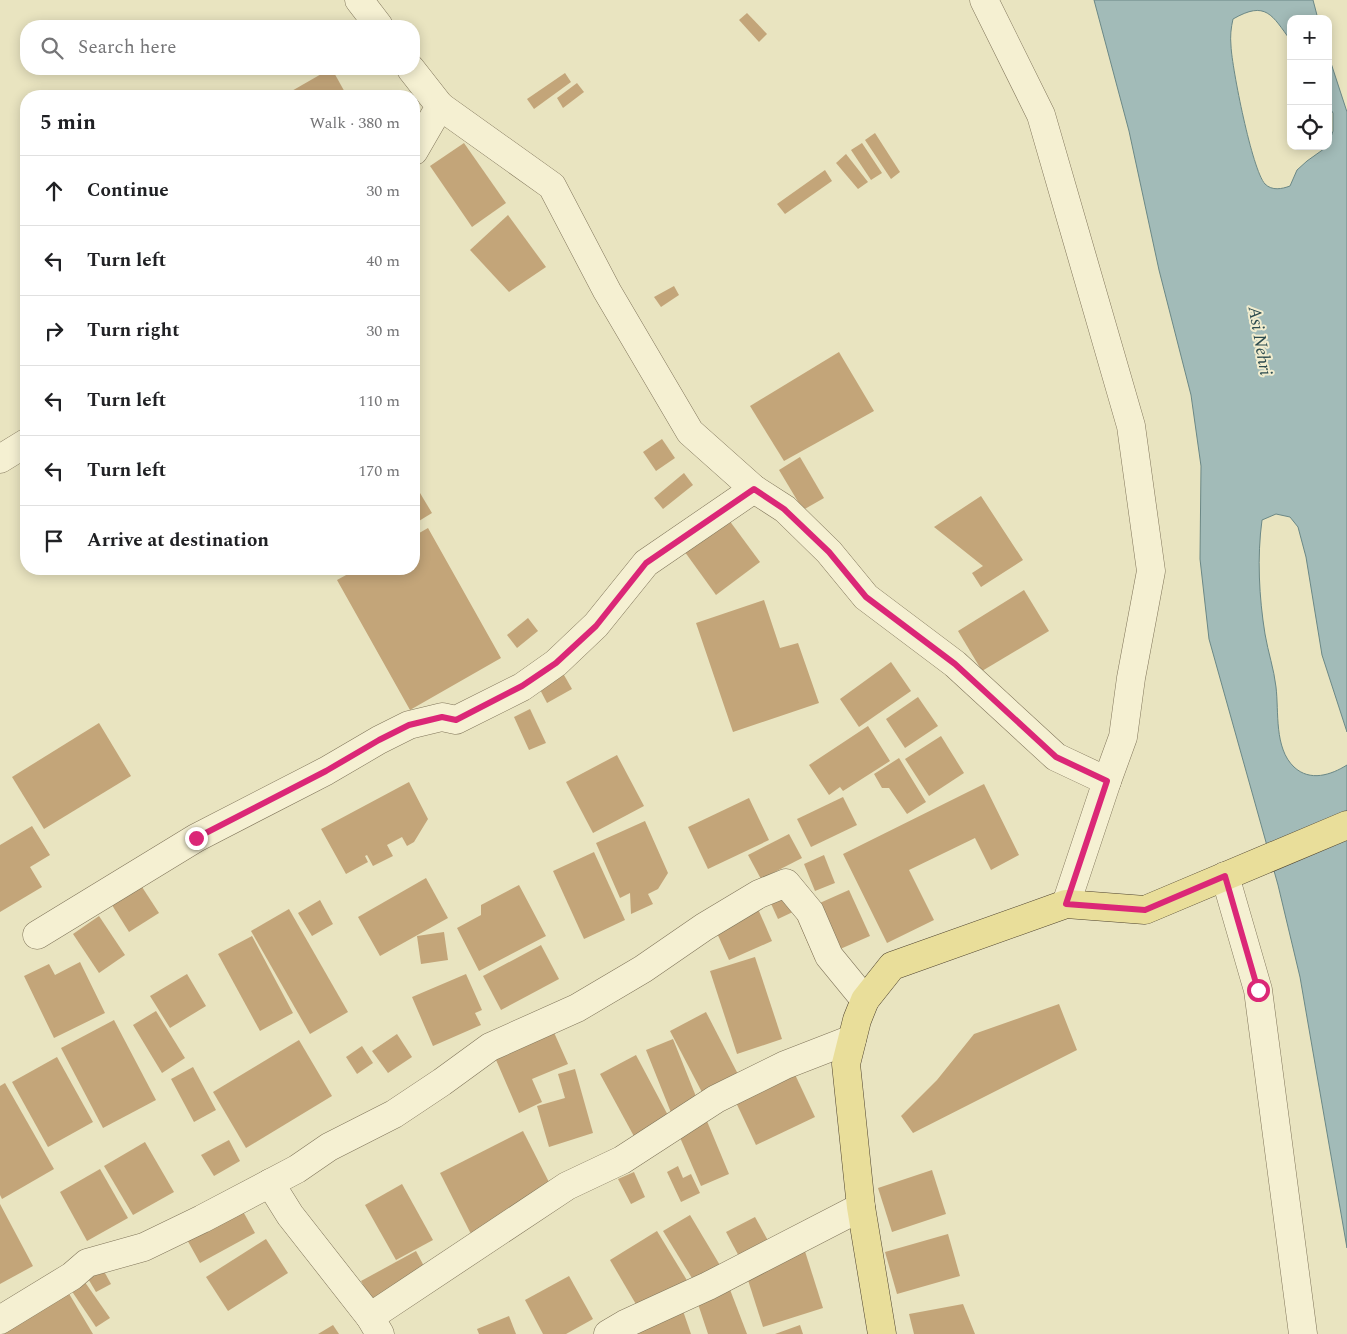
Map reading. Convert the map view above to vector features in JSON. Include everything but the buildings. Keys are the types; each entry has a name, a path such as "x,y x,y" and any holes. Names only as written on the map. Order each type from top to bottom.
{"main road":[{"path":"882,1334 862,1207 846,1064 852,1038 865,1000 892,966 1066,904 1145,910 1347,825"}],"street":[{"path":"359,0 374,20"},
{"path":"984,0 1041,116 1131,426 1151,571 1131,678 1123,737 1066,904"},
{"path":"416,75 440,106 552,186 607,291 690,432 754,489 784,509 823,546 866,597 955,664 1056,757 1107,781"},
{"path":"420,141 440,106"},
{"path":"0,459 20,447"},
{"path":"37,935 196,838 326,771 379,740 409,725 442,717 456,720 522,686 556,663 596,626 646,563 754,489"},
{"path":"1225,876 1258,990 1303,1334"},
{"path":"0,1320 72,1276 87,1263 144,1247 297,1169 330,1147 394,1114 490,1047 577,1008 643,970 704,927 760,894 786,883 810,912 829,956 865,1000"},
{"path":"270,1183 290,1215 375,1326 567,1186 622,1160 716,1099 785,1065 852,1038"},
{"path":"608,1334 625,1324 708,1286 862,1207"}],"water":[{"name":"Asi Nehri","path":"1094,0 1313,0 1317,15 1287,15 1287,35 1279,24 1267,13 1253,11 1244,13 1233,19 1231,42 1239,96 1254,160 1265,184 1271,188 1280,189 1290,186 1297,170 1307,161 1322,150 1332,150 1332,66 1347,112 1347,732 1322,655 1306,557 1298,527 1290,517 1276,514 1262,520 1259,563 1263,620 1275,680 1280,740 1283,750 1294,767 1300,772 1314,776 1334,772 1347,765 1347,1248 1300,977 1278,885 1209,639 1200,559 1201,466 1191,395 1159,270 1129,131"}],"route":[{"path":"196,838 326,771 409,725 442,717 456,720 522,686 556,663 596,626 646,563 754,489 784,509 829,552 866,597 955,664 1056,757 1107,781 1066,904 1145,910 1225,876 1258,990"}]}
